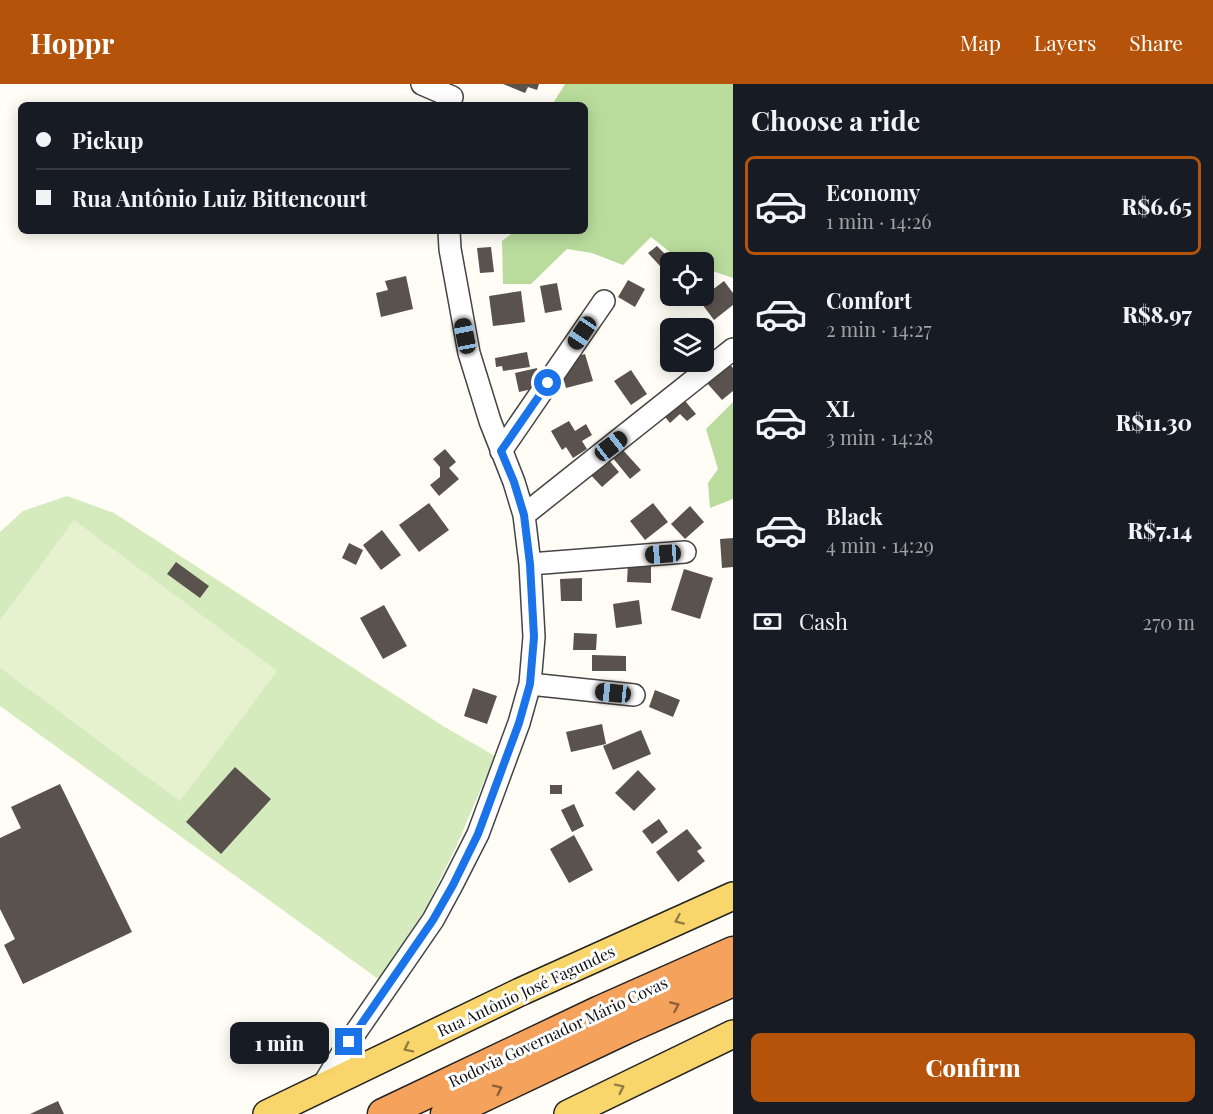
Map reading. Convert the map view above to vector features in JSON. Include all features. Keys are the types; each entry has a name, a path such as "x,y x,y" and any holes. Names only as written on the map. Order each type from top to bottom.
{"highway":[{"name":"Rodovia Governador Mário Covas","path":"383,1114 600,1011 733,952"},
{"name":"Rodovia Governador Mário Covas","path":"446,1114 625,1029 733,981"}],"main road":[{"name":"Rua Antônio José Fagundes","path":"267,1114 520,992 733,896"},
{"path":"568,1114 733,1034"}],"street":[{"path":"422,84 452,95"},
{"path":"320,1090 349,1042 433,920 453,885 481,824 519,723 530,684 534,637 530,564 524,515 469,353 449,234"},
{"path":"501,451 604,301"},
{"path":"524,515 733,349"},
{"path":"530,564 685,552"},
{"path":"530,684 634,695"}],"green space":[{"path":"565,84 733,84 733,278 714,271 714,252 669,252 651,237 623,265 592,253 567,249 531,284 503,284 502,241 511,234 588,234 588,102 554,102"},
{"path":"733,402 733,499 710,508 708,483 718,469 706,429"},
{"path":"67,496 114,513 443,726 495,756 456,847 427,906 381,981 0,706 0,532 23,511"},
{"path":"74,520 277,671 180,801 0,668 0,620"}],"building":[{"path":"503,84 539,84 537,90 528,87 525,93"},
{"path":"657,246 663,252 660,252 660,266 648,253"},
{"path":"491,247 494,272 480,273 477,248"},
{"path":"406,276 413,309 381,317 376,293 388,290 385,281"},
{"path":"628,280 645,289 635,307 618,297"},
{"path":"724,281 733,293 733,305 714,320 704,306 714,306 714,289"},
{"path":"557,283 562,310 545,313 540,286"},
{"path":"521,291 525,322 493,326 489,296"},
{"path":"527,352 530,367 503,371 502,366 496,367 495,358"},
{"path":"585,354 593,381 566,388 561,370 571,367 569,358"},
{"path":"729,363 733,368 733,391 722,400 707,383"},
{"path":"537,368 541,387 519,392 515,373"},
{"path":"631,370 647,394 631,405 614,381"},
{"path":"681,396 696,414 687,421 680,414 670,423 661,412"},
{"path":"569,421 575,431 586,424 592,435 582,441 587,449 573,458 566,447 562,450 551,431"},
{"path":"445,449 456,462 449,468 459,479 439,496 430,485 440,477 440,467 433,459"},
{"path":"622,449 641,470 630,479 612,457"},
{"path":"607,458 619,472 602,487 589,473"},
{"path":"429,503 449,530 419,552 399,525"},
{"path":"653,503 668,522 645,540 630,521"},
{"path":"690,506 704,522 685,539 671,524"},
{"path":"382,530 401,555 381,570 363,545"},
{"path":"733,538 733,567 722,568 720,539"},
{"path":"349,543 363,550 356,565 342,558"},
{"path":"176,562 209,586 200,598 167,574"},
{"path":"628,563 651,565 651,583 627,582"},
{"path":"684,569 713,578 700,619 671,610"},
{"path":"582,578 582,601 561,601 560,579"},
{"path":"639,600 642,624 616,628 613,604"},
{"path":"384,605 407,646 383,659 360,618"},
{"path":"574,633 597,634 596,650 573,650"},
{"path":"592,655 626,656 626,671 592,671"},
{"path":"473,688 497,696 487,724 464,716"},
{"path":"655,690 680,700 673,717 649,707"},
{"path":"602,724 606,744 571,752 566,732"},
{"path":"641,730 651,754 613,770 603,746"},
{"path":"235,767 271,799 221,854 186,822"},
{"path":"638,770 656,789 634,811 615,793"},
{"path":"60,784 132,932 23,984 4,945 15,939 0,909 0,838 21,828 11,807"},
{"path":"550,785 562,785 562,794 550,794"},
{"path":"574,804 584,826 572,832 561,810"},
{"path":"659,819 668,832 652,844 642,831"},
{"path":"687,829 702,848 697,851 705,861 678,882 656,852"},
{"path":"574,835 593,870 569,883 550,849"},
{"path":"58,1101 64,1114 30,1114"}],"route":[{"path":"349,1042 417,945 453,885 478,834 519,723 530,684 534,637 530,564 524,515 501,451 548,383"}]}
